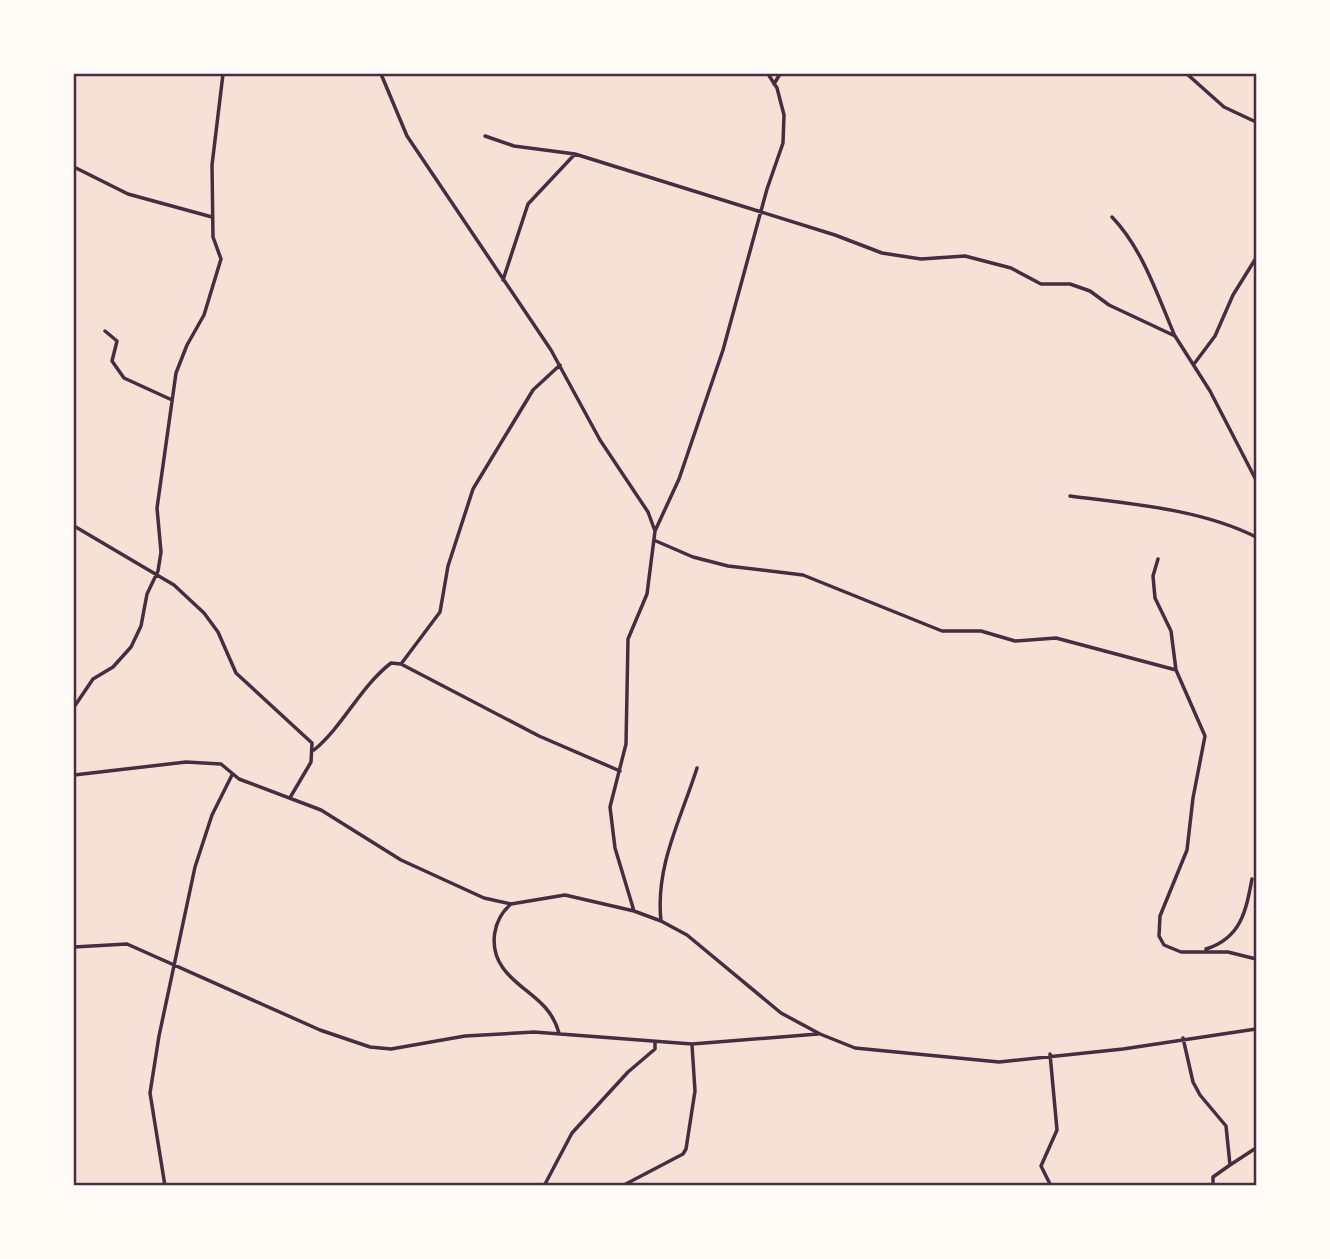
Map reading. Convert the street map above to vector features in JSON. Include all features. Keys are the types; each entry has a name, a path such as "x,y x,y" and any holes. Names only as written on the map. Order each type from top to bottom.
{"street":[{"path":"74,707 93,679 113,667 131,647 157,575 160,552 157,508 176,373 187,345 204,315 221,260 213,237 212,217 214,130 223,74"},
{"path":"382,74 407,136 560,365 600,440 648,512 655,531 656,541 646,594 628,639 628,703 620,771 612,798 611,821 615,848 634,911"},
{"path":"655,531 679,479 723,350 785,130 785,115 775,84 768,74"},
{"path":"775,84 780,74"},
{"path":"1186,74 1224,107 1256,122"},
{"path":"485,136 514,146 575,154 835,235 882,253 921,259 965,256 1011,268 1041,285 1080,287 1109,305 1175,336"},
{"path":"503,280 528,204 575,154"},
{"path":"74,167 128,194 212,217"},
{"path":"1112,217 1123,229 1147,271 1175,336 1194,364 1256,480"},
{"path":"1194,364 1216,335 1233,295 1256,261"},
{"path":"106,331 117,341 112,361 124,378 172,400"},
{"path":"401,664 440,612 448,566 473,489 533,390 560,365"},
{"path":"1070,496 1192,516 1222,523 1256,537"},
{"path":"74,526 174,585 204,613 222,638 236,673 312,743 314,750 311,762 291,796"},
{"path":"656,541 693,557 729,566 803,575 942,631 981,631 1015,641 1056,638 1176,670"},
{"path":"1158,559 1153,587 1171,631 1176,670 1202,725 1205,740 1193,798 1187,850 1169,892 1158,929 1161,941 1172,950 1204,950 1256,959"},
{"path":"314,750 333,732 368,683 391,663 401,664 539,736 620,771"},
{"path":"74,775 203,761 221,764 232,775 321,810 401,860 484,898 511,904 557,894 634,911 661,921 687,935 781,1013 820,1034 855,1048 983,1062 1012,1061 1050,1054 1123,1049 1183,1038 1256,1030"},
{"path":"661,921 659,892 663,867 697,768"},
{"path":"165,1185 149,1093 195,867 212,815 232,775"},
{"path":"1204,950 1226,940 1241,922 1252,879"},
{"path":"511,904 498,917 494,941 498,959 504,969 536,995 559,1032"},
{"path":"74,947 127,944 320,1030 370,1047 391,1049 465,1036 559,1032 655,1043 692,1044 820,1034"},
{"path":"1183,1038 1193,1082 1200,1095 1226,1126 1230,1165"},
{"path":"544,1185 572,1133 628,1072 655,1049 655,1043"},
{"path":"622,1185 683,1154 686,1149 695,1091 692,1044"},
{"path":"1050,1054 1057,1130 1041,1166 1051,1185"},
{"path":"1213,1185 1213,1177 1256,1148"}]}
